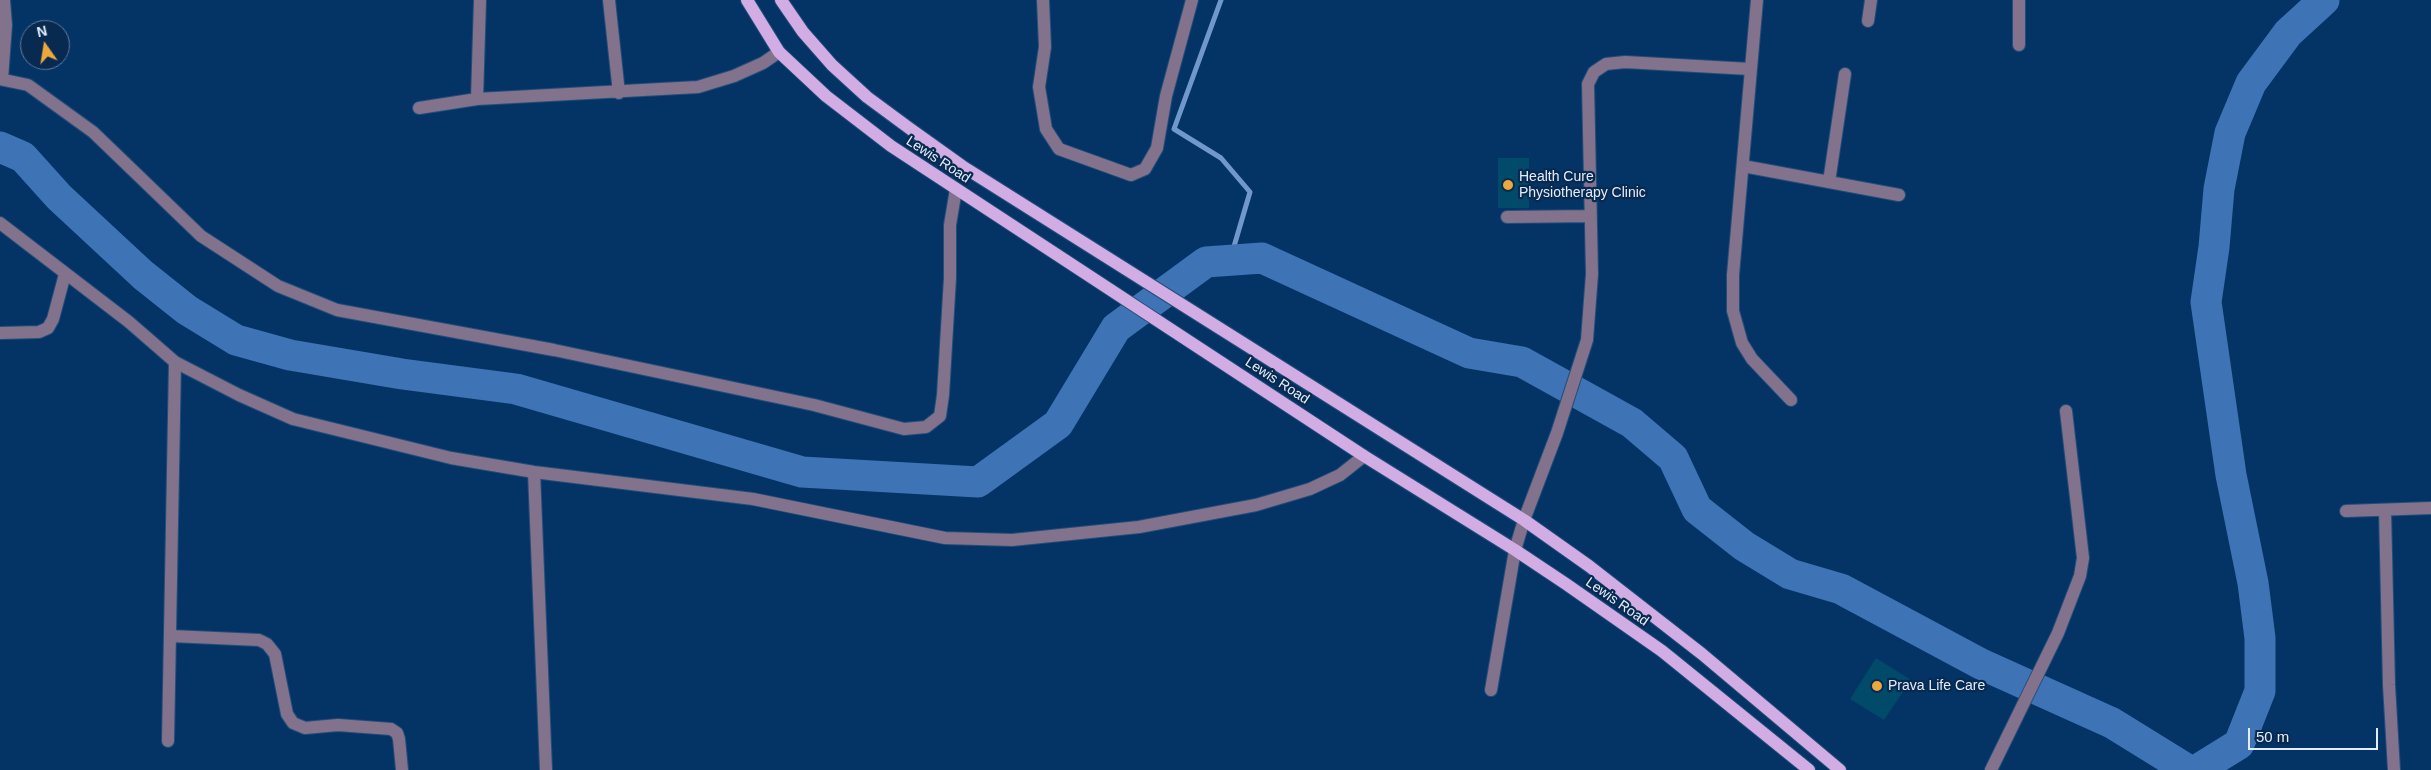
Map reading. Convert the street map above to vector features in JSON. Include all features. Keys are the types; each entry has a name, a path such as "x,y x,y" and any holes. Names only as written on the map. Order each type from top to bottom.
{"main road":[{"name":"Lewis Road","path":"747,0 779,52 826,96 891,146 1364,456 1515,550 1662,651 1809,770"},
{"name":"Lewis Road","path":"781,0 803,32 832,65 867,97 962,166 1524,520 1589,566 1702,654 1840,770"}],"street":[{"path":"4,0 6,25 1,79 28,85 93,132 200,236 278,286 337,310 573,354 814,405 904,429 926,426 940,416 949,297 950,225 956,189"},
{"path":"477,99 480,0"},
{"path":"609,0 619,93"},
{"path":"1043,0 1045,47 1039,87 1046,129 1059,149 1131,175 1145,169 1156,148 1166,96 1192,0"},
{"path":"1757,0 1732,275 1736,326 1742,343 1752,359 1791,400"},
{"path":"1868,21 1871,0"},
{"path":"2019,0 2019,45"},
{"path":"419,108 477,99 619,93 698,86 734,76 763,63 779,52"},
{"path":"1491,690 1515,550 1524,520 1557,433 1587,340 1592,274 1588,84 1594,72 1606,64 1625,62 1750,69"},
{"path":"1829,182 1845,74"},
{"path":"1743,166 1898,195"},
{"path":"1508,217 1590,216"},
{"path":"0,223 129,322 175,362 238,395 293,419 451,458 534,472 753,499 945,538 1012,540 1139,527 1256,505 1310,489 1340,475 1364,456"},
{"path":"0,333 39,332 48,328 65,274"},
{"path":"168,741 175,362"},
{"path":"1990,770 2016,722 2058,634 2080,576 2083,558 2066,411"},
{"path":"534,472 546,770"},
{"path":"2346,510 2385,511 2431,508"},
{"path":"2385,511 2388,685 2394,770"},
{"path":"171,636 260,640 268,644 275,654 287,714 293,723 305,728 338,725 391,729 398,733 402,770"}],"building":[{"path":"1498,158 1529,158 1529,208 1498,208"},
{"path":"1876,658 1911,680 1884,720 1850,699"}],"waterway":[{"path":"1221,0 1174,129 1221,158 1250,192 1230,260"},
{"path":"2197,770 2239,744 2260,691 2260,638 2253,583 2231,475 2206,302 2214,247 2219,189 2230,133 2251,83 2288,33 2324,0"},
{"path":"0,147 23,157 59,197 143,275 187,310 236,340 290,355 402,374 516,389 802,472 978,482 1058,424 1116,328 1206,262 1262,258 1469,353 1522,362 1632,423 1673,458 1697,509 1744,546 1790,574 1841,589 1981,664 2112,723 2188,770"}],"place":[{"name":"Health Cure Physiotherapy Clinic","path":"1508,185"},
{"name":"Prava Life Care","path":"1877,686"}]}
